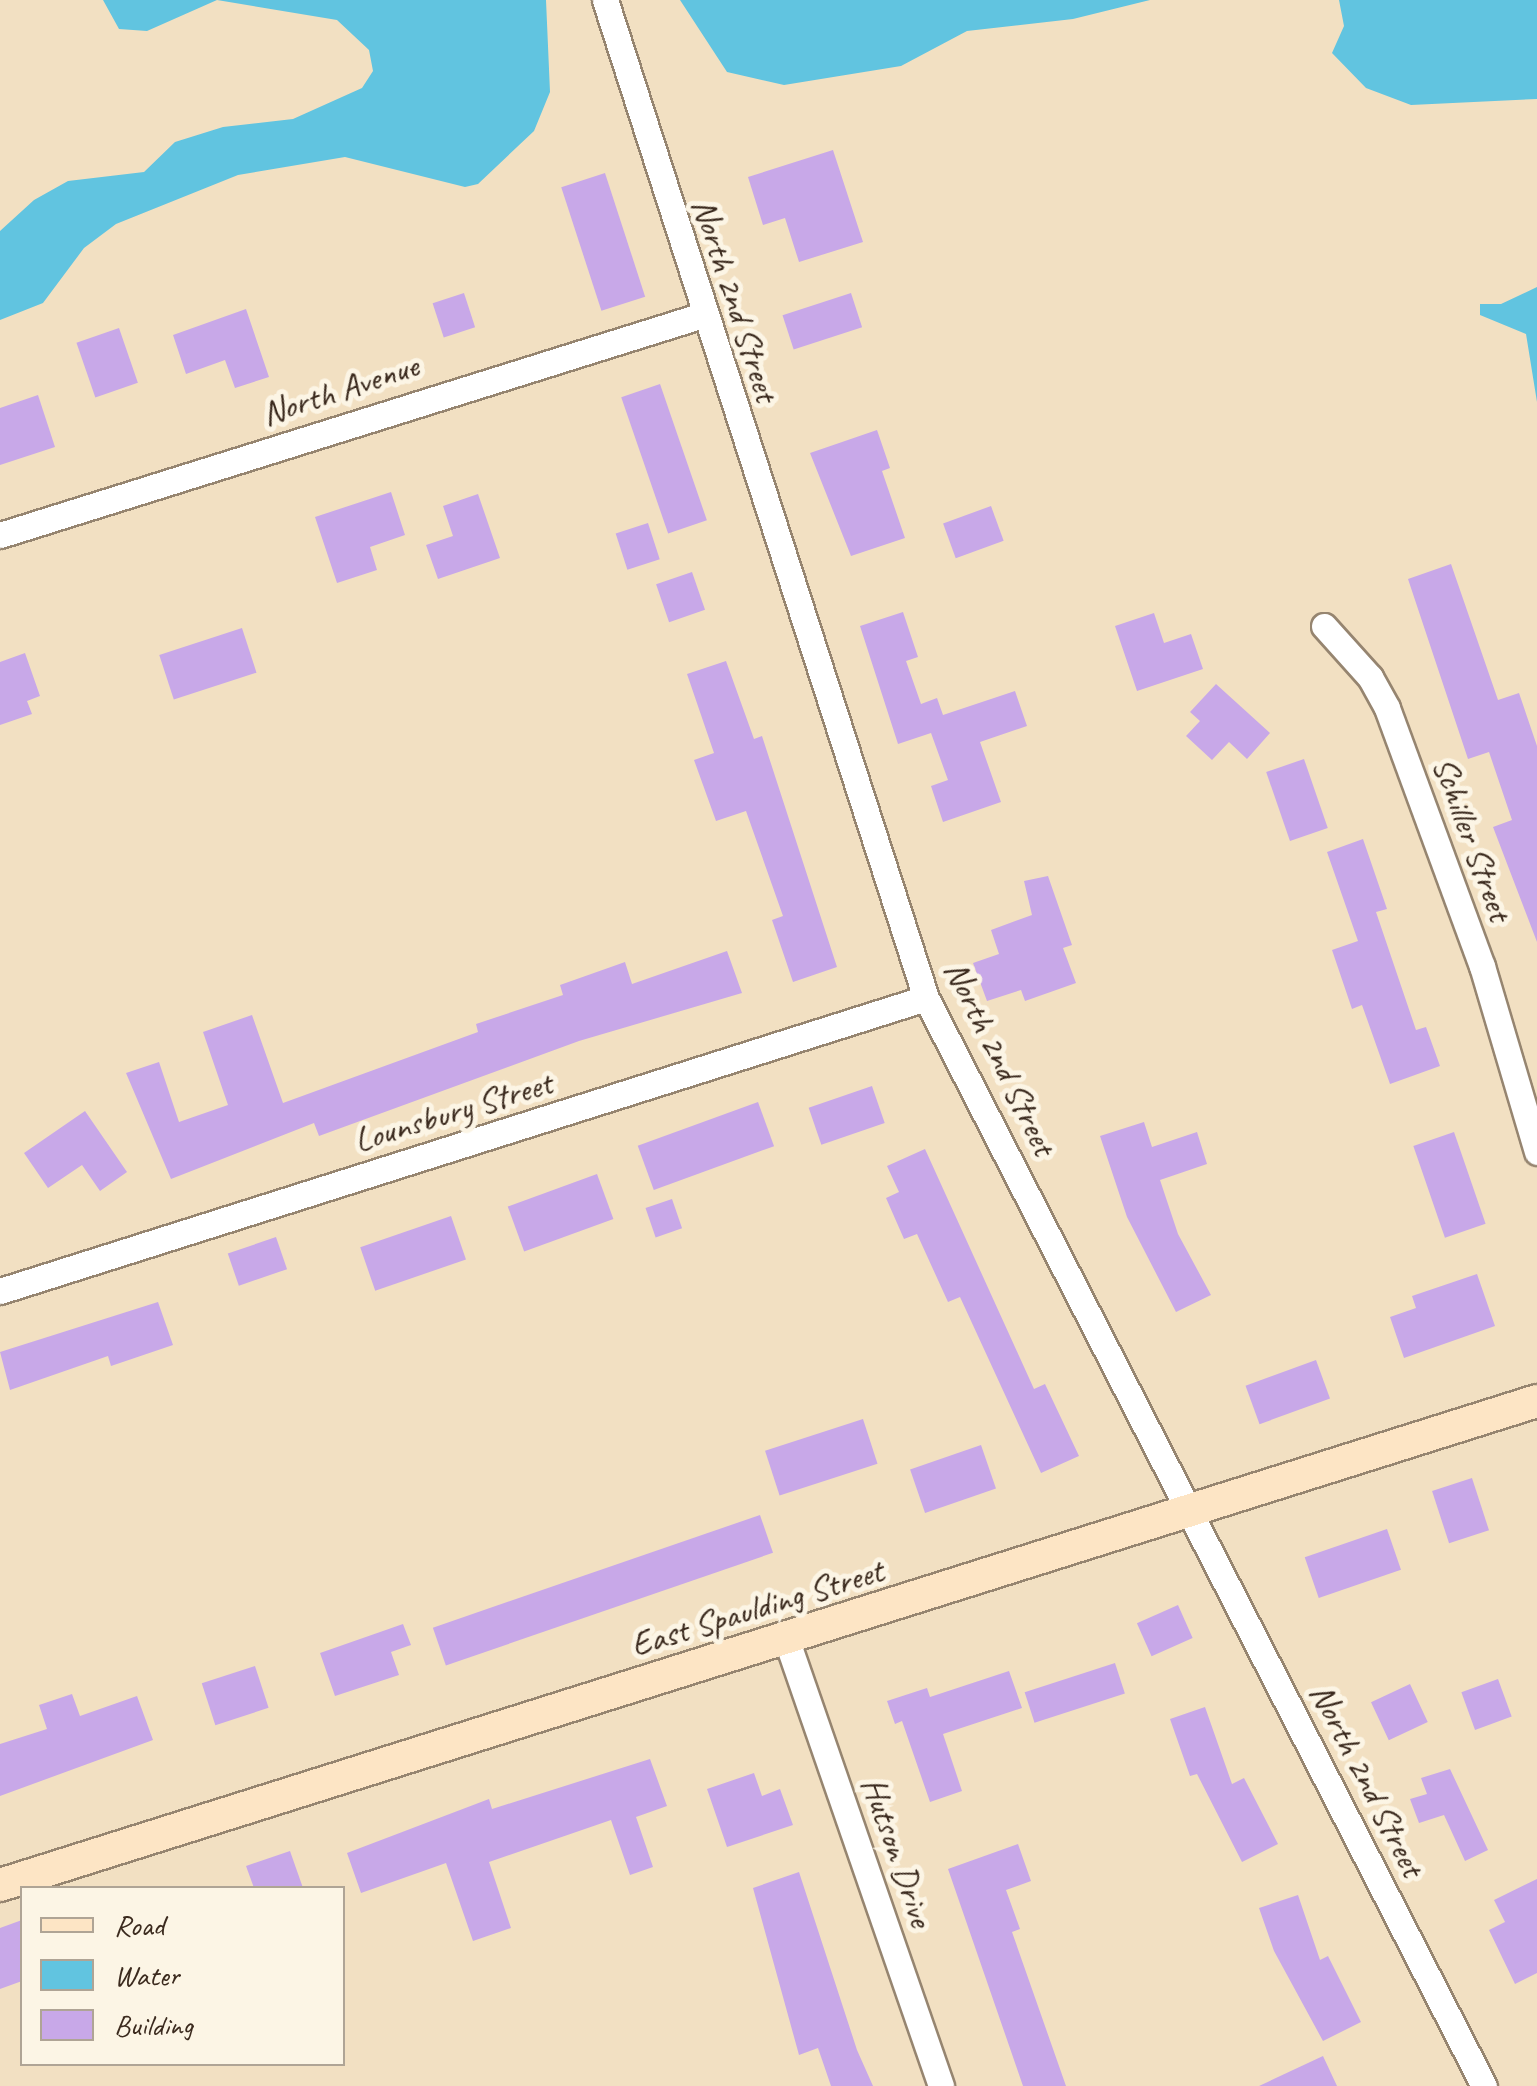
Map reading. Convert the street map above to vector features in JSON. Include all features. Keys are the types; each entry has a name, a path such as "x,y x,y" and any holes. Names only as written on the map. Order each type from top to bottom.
{"street":[{"name":"North 2nd Street","path":"605,0 703,315 926,998 1484,2086"},
{"name":"North Avenue","path":"0,536 703,315"},
{"name":"Schiller Street","path":"1324,626 1370,677 1386,708 1482,966 1537,1152"},
{"name":"Lounsbury Street","path":"0,1291 926,998"},
{"name":"East Spaulding Street","path":"0,1885 786,1641 1537,1401"},
{"name":"Hutson Drive","path":"786,1641 940,2086"}],"water":[{"path":"103,0 217,0 147,31 119,29"},
{"path":"217,0 546,0 550,92 534,131 478,184 465,187 345,157 238,175 116,224 84,248 43,303 0,320 0,231 34,200 68,181 144,172 175,142 223,127 293,119 362,88 373,71 369,50 337,20"},
{"path":"680,0 1150,0 1073,19 967,31 901,66 784,85 727,72"},
{"path":"1339,0 1537,0 1537,99 1411,105 1366,88 1332,53 1344,26"},
{"path":"1537,287 1537,402 1526,334 1480,315 1480,304 1501,304"}],"building":[{"path":"833,150 863,242 799,262 785,218 763,225 748,177"},
{"path":"605,173 645,297 601,311 561,187"},
{"path":"464,293 475,327 444,337 433,303"},
{"path":"851,293 862,327 794,349 783,315"},
{"path":"246,309 269,377 235,388 225,360 186,374 173,335"},
{"path":"119,328 138,383 95,397 76,343"},
{"path":"660,384 707,520 668,534 621,397"},
{"path":"38,395 55,447 0,465 0,408"},
{"path":"877,430 890,468 882,471 905,538 851,556 810,453"},
{"path":"391,492 405,535 370,547 377,570 337,583 315,517"},
{"path":"478,494 500,558 438,579 426,545 453,536 443,506"},
{"path":"991,506 1004,541 956,558 943,523"},
{"path":"648,523 660,559 627,570 616,534"},
{"path":"1451,564 1498,700 1519,693 1537,746 1537,942 1493,827 1512,820 1489,752 1468,759 1408,579"},
{"path":"692,572 705,610 669,622 656,584"},
{"path":"903,612 918,657 906,661 921,704 937,698 943,715 1015,691 1027,726 980,742 1001,802 943,822 931,786 948,780 931,733 898,744 860,626"},
{"path":"1154,613 1164,643 1191,634 1203,669 1137,691 1115,626"},
{"path":"242,628 257,673 174,700 159,655"},
{"path":"25,653 40,696 27,701 32,714 0,725 0,662"},
{"path":"726,661 754,739 762,736 837,967 793,982 772,920 783,916 746,811 716,821 694,760 714,753 687,674"},
{"path":"1216,684 1270,733 1247,759 1229,742 1212,760 1186,736 1200,721 1190,712"},
{"path":"1304,759 1328,828 1290,841 1266,772"},
{"path":"1363,839 1387,909 1376,912 1416,1030 1426,1027 1440,1066 1390,1084 1362,1005 1352,1009 1332,950 1358,941 1327,852"},
{"path":"1048,876 1072,945 1063,948 1076,983 1025,1001 1021,990 987,1001 973,963 999,954 991,930 1032,915 1024,881"},
{"path":"727,951 742,993 579,1041 319,1136 314,1123 171,1179 126,1073 159,1062 179,1122 228,1105 203,1032 252,1015 283,1103 478,1032 476,1024 563,995 560,985 625,962 632,984"},
{"path":"872,1086 885,1123 821,1145 809,1108"},
{"path":"758,1102 774,1146 654,1190 638,1146"},
{"path":"85,1111 127,1172 100,1191 82,1165 48,1188 24,1153"},
{"path":"1144,1122 1152,1147 1197,1132 1207,1164 1160,1180 1178,1234 1211,1295 1176,1312 1127,1217 1100,1136"},
{"path":"1454,1132 1486,1224 1445,1238 1413,1146"},
{"path":"925,1149 1034,1389 1045,1384 1079,1456 1041,1473 960,1297 948,1302 917,1234 904,1239 886,1198 899,1192 887,1166"},
{"path":"597,1174 613,1219 524,1252 508,1206"},
{"path":"672,1199 682,1228 656,1237 646,1208"},
{"path":"451,1216 466,1259 375,1291 360,1247"},
{"path":"276,1237 287,1269 239,1286 228,1254"},
{"path":"1477,1274 1495,1326 1404,1358 1390,1317 1416,1308 1412,1296"},
{"path":"158,1302 173,1345 111,1366 108,1356 10,1390 0,1352"},
{"path":"1316,1360 1330,1399 1260,1424 1246,1386"},
{"path":"863,1419 878,1464 780,1496 765,1451"},
{"path":"981,1445 996,1488 925,1513 910,1469"},
{"path":"1472,1478 1489,1530 1449,1543 1432,1491"},
{"path":"760,1515 773,1553 446,1665 433,1628"},
{"path":"1387,1529 1401,1570 1319,1598 1305,1557"},
{"path":"1178,1605 1193,1638 1152,1656 1137,1623"},
{"path":"403,1624 411,1645 391,1652 399,1675 335,1696 320,1653"},
{"path":"1115,1663 1125,1693 1035,1723 1025,1692"},
{"path":"255,1666 269,1708 215,1725 202,1683"},
{"path":"1009,1671 1022,1708 943,1734 962,1791 930,1802 902,1721 895,1724 887,1701 927,1688 930,1697"},
{"path":"1498,1679 1512,1717 1475,1730 1461,1692"},
{"path":"1410,1684 1428,1722 1389,1740 1371,1702"},
{"path":"72,1694 80,1716 137,1696 153,1740 0,1796 0,1744 47,1729 39,1705"},
{"path":"1205,1707 1232,1784 1244,1778 1278,1844 1242,1862 1197,1774 1190,1776 1170,1719"},
{"path":"650,1759 667,1806 636,1817 653,1867 630,1875 611,1820 489,1862 511,1928 473,1941 446,1863 361,1893 347,1853 489,1799 492,1809"},
{"path":"1450,1769 1488,1850 1465,1861 1444,1815 1419,1823 1410,1799 1427,1794 1421,1778"},
{"path":"754,1773 762,1796 780,1789 793,1825 727,1847 707,1789"},
{"path":"1018,1844 1031,1881 1006,1890 1020,1929 1012,1932 1066,2086 1023,2086 948,1869"},
{"path":"290,1851 302,1886 253,1886 246,1866"},
{"path":"799,1872 857,2050 873,2086 831,2086 818,2048 799,2055 753,1888"},
{"path":"1537,1879 1537,1973 1515,1984 1489,1930 1505,1922 1494,1900"},
{"path":"1298,1895 1320,1960 1328,1956 1361,2022 1323,2041 1274,1951 1259,1908"},
{"path":"20,1921 20,1982 0,1989 0,1928"},
{"path":"1323,2056 1337,2086 1259,2086"}]}
